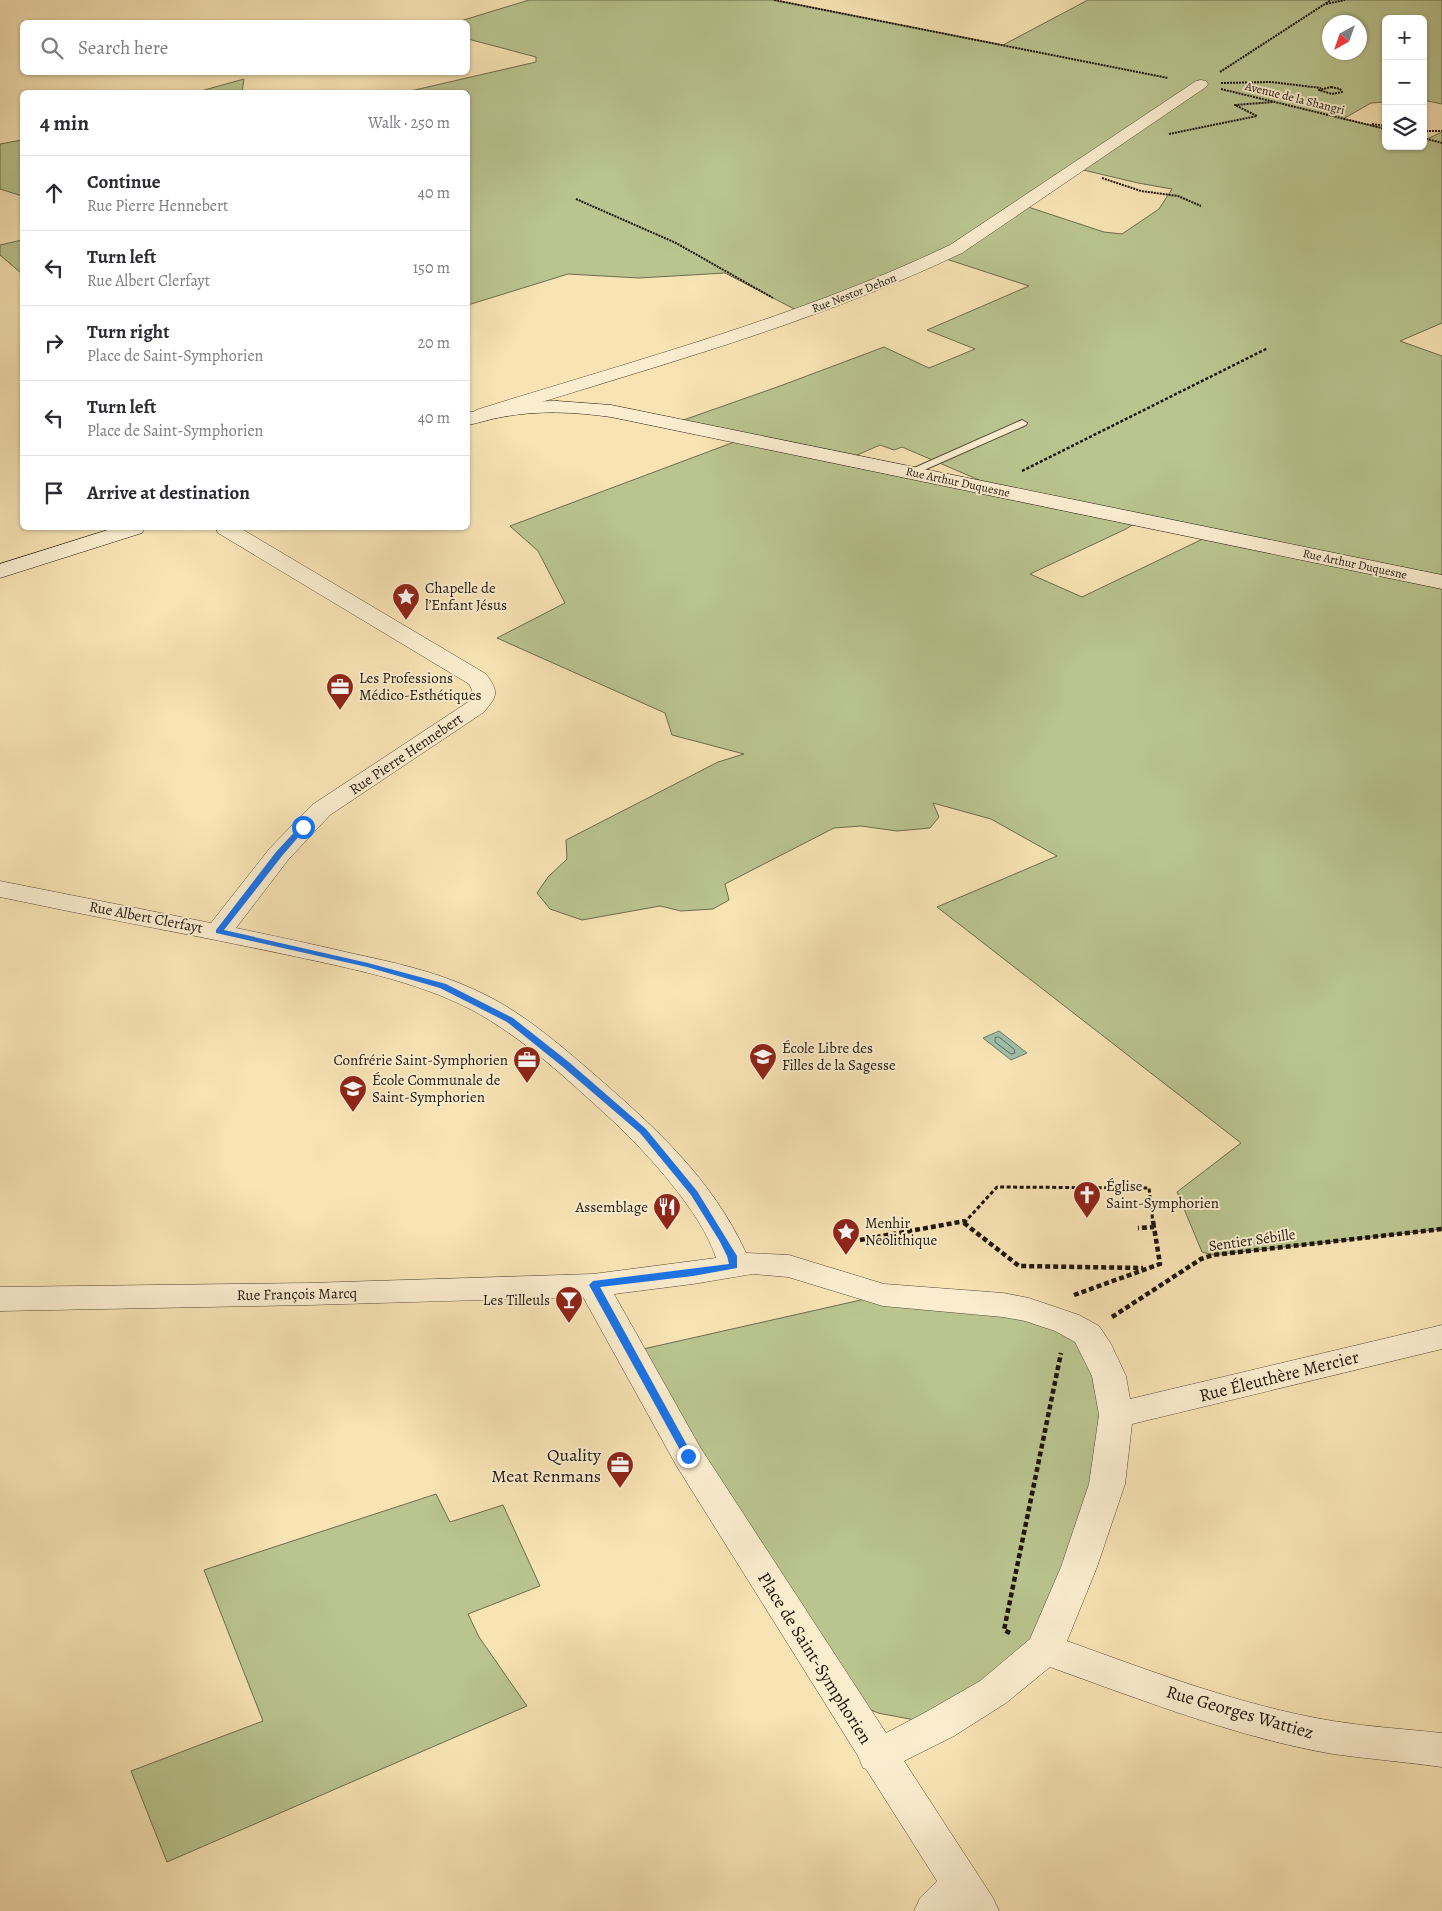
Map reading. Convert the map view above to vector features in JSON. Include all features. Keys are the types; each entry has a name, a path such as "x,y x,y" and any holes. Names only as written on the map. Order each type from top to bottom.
{"street":[{"name":"Rue Nestor Dehon","path":"470,418 802,313 884,283 956,249 1201,84"},
{"name":"Rue Arthur Duquesne","path":"470,418 533,408 588,408 675,423 1442,582"},
{"path":"0,571 128,530"},
{"name":"Rue Pierre Hennebert","path":"218,932 279,854 321,810 476,707 484,697 484,688 478,680 229,530"},
{"name":"Rue Albert Clerfayt","path":"0,889 218,932 368,965 443,986 510,1020 643,1131 694,1193 723,1239 732,1256 734,1266"},
{"path":"593,1285 693,1273 752,1262 789,1266 883,1295 1003,1305 1029,1310 1077,1328"},
{"name":"Place de Saint-Symphorien","path":"593,1285 688,1456 877,1756 940,1724 993,1692 1044,1649 1079,1567 1107,1484 1116,1416 1108,1376 1099,1353 1077,1328"},
{"name":"Rue François Marcq","path":"0,1299 279,1294 593,1285"},
{"name":"Rue Éleuthère Mercier","path":"1116,1416 1442,1337"},
{"name":"Rue Georges Wattiez","path":"1044,1649 1250,1718 1332,1737 1442,1750"},
{"path":"877,1756 958,1902"}],"lane":[{"path":"911,472 1022,423"}],"path":[{"name":"Avenue de la Shangri","path":"774,0 1201,84 1382,127"},
{"path":"1201,84 1331,0"},
{"path":"1323,4 1345,0"},
{"path":"1224,83 1283,83 1321,88 1334,87 1342,92 1328,94 1320,91 1321,88"},
{"path":"1163,136 1257,116 1235,106 1273,102"},
{"path":"1427,131 1442,132"},
{"path":"1427,139 1442,143"},
{"path":"1070,172 1098,176 1141,191 1178,196 1201,206"},
{"path":"576,199 676,243 726,273 802,313"},
{"path":"988,488 1268,348"},
{"path":"860,1240 964,1223 997,1187 1149,1188 1160,1264 1064,1298 1077,1328 1004,1630 1044,1649"},
{"path":"964,1223 1019,1266 1147,1268"},
{"path":"1138,1228 1154,1227"},
{"name":"Sentier Sébille","path":"1077,1328 1201,1259 1213,1255 1442,1229"}],"green space":[{"path":"529,0 774,0 1003,45 1088,0 1442,0 1442,104 1427,101 1427,15 1382,15 1382,102 1371,103 1343,119 1382,128 1382,150 1427,150 1427,139 1442,132 1442,323 1400,341 1442,356 1442,1229 1213,1255 1202,1252 1177,1192 1241,1143 937,907 1057,856 991,819 933,803 939,817 930,828 897,831 861,826 834,828 725,884 729,900 713,909 681,911 660,906 582,920 550,909 537,893 548,877 567,859 566,840 718,762 744,754 672,735 665,713 497,638 565,603 538,551 510,526 745,438 675,423 884,347 929,368 975,349 927,330 1029,286 940,257 802,313 725,273 639,278 568,274 470,304 470,90 415,90 536,62 536,57 470,40 470,20 464,20","holes":["1075,168 1172,189 1159,209 1122,234 1104,232 1022,205","880,445 894,450 902,447 986,483 848,459","1140,520 1211,535 1082,597 1030,574 1126,529"]},
{"path":"244,79 242,90 204,90"},
{"path":"20,140 20,195 0,189 0,144"},
{"path":"20,240 20,272 0,255 0,245"},
{"path":"883,1295 1067,1323 1116,1415 1045,1649 915,1720 878,1713 838,1695 630,1352"},
{"path":"436,1494 450,1522 503,1505 540,1586 468,1614 479,1637 527,1706 167,1862 131,1771 263,1721 204,1570"}],"water":[{"path":"999,1031 1027,1053 1011,1060 983,1038"}],"place":[{"name":"Chapelle de l’Enfant Jésus","path":"406,621"},
{"name":"Les Professions Médico-Esthétiques","path":"340,711"},
{"name":"École Libre des Filles de la Sagesse","path":"763,1081"},
{"name":"Confrérie Saint-Symphorien","path":"527,1084"},
{"name":"École Communale de Saint-Symphorien","path":"353,1113"},
{"name":"Église Saint-Symphorien","path":"1087,1219"},
{"name":"Assemblage","path":"667,1231"},
{"name":"Menhir Neolithique","path":"846,1256"},
{"name":"Les Tilleuls","path":"569,1324"},
{"name":"Quality Meat Renmans","path":"620,1489"}],"route":[{"path":"303,827 279,854 218,932 368,965 443,986 510,1020 643,1131 694,1193 723,1239 732,1256 734,1266 593,1285 688,1456"}]}
